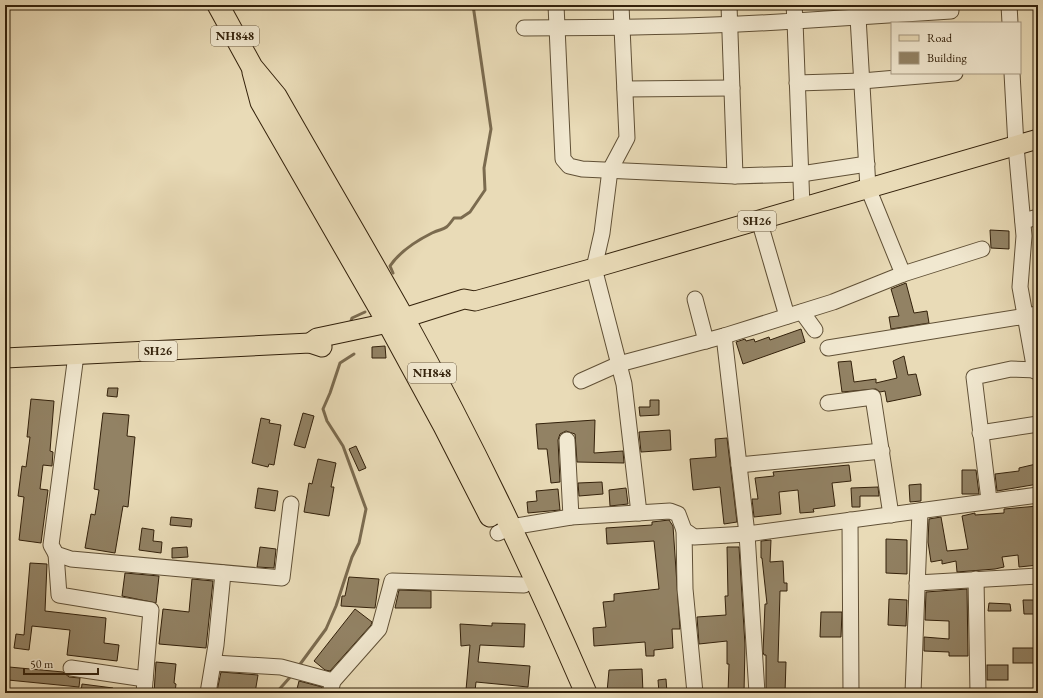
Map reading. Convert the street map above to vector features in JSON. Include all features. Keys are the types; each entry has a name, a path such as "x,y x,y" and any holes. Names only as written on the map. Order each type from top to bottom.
{"highway":[{"name":"NH848","path":"218,5 252,67 261,102 399,327 444,426 540,587 586,693"},
{"name":"NH848","path":"505,530 524,585 572,693"}],"main road":[{"name":"SH26","path":"5,358 310,343 319,347 399,327 464,299 475,301 594,268 1038,139"}],"street":[{"path":"556,5 563,159 570,166 582,169 735,176 801,174 867,164"},
{"path":"621,5 626,89 627,138 610,170 602,233 594,268 624,384 639,513"},
{"path":"730,5 735,176"},
{"path":"794,5 802,207"},
{"path":"524,28 622,29 730,26 951,11 950,5"},
{"path":"1009,5 1010,22"},
{"path":"858,17 868,188 903,274"},
{"path":"797,83 862,81 943,74"},
{"path":"988,500 974,377 1011,369 1036,370 1031,315 1020,287 1024,254 1024,221 1016,146 1012,74"},
{"path":"626,89 732,88"},
{"path":"1024,221 1038,217"},
{"path":"759,220 787,316"},
{"path":"581,381 619,364 724,336 802,312 833,302 903,274 982,249"},
{"path":"695,299 706,340"},
{"path":"802,312 815,330"},
{"path":"828,348 1031,315"},
{"path":"724,336 747,534 757,693"},
{"path":"71,668 144,686 151,610 59,595 56,554 51,545 76,355"},
{"path":"828,403 873,397 891,515"},
{"path":"980,433 1038,424"},
{"path":"567,440 571,517"},
{"path":"739,464 882,451"},
{"path":"684,530 694,537 747,534 920,511 988,500 1038,495"},
{"path":"56,554 71,559 282,578 291,504"},
{"path":"913,693 920,511"},
{"path":"505,530 571,517 676,512 680,518 684,530 685,589 695,693"},
{"path":"850,520 851,693"},
{"path":"208,693 214,663 223,573"},
{"path":"917,583 1038,576"},
{"path":"976,579 978,693"},
{"path":"214,663 281,667 295,671 332,687 379,629 392,582 524,585"}],"building":[{"path":"990,230 1009,231 1009,249 991,248"},
{"path":"906,283 914,313 927,311 929,323 891,329 889,317 899,316 891,289"},
{"path":"801,329 805,342 743,364 736,342 745,339 746,341 754,339 755,342 769,337 770,340"},
{"path":"385,346 386,358 372,358 372,347"},
{"path":"904,356 908,375 916,374 921,395 887,402 885,391 880,392 876,389 842,392 838,362 851,361 854,382 876,379 876,383 897,378 893,361"},
{"path":"108,388 118,388 117,397 107,396"},
{"path":"31,399 54,401 50,451 53,452 52,466 43,465 40,489 48,490 41,543 19,540 24,497 18,496 22,466 26,467 30,437 27,437"},
{"path":"650,400 659,400 659,415 640,416 639,407 650,407"},
{"path":"103,413 129,415 127,436 135,437 128,507 123,506 115,553 85,548 91,514 95,515 99,490 94,489"},
{"path":"303,413 314,416 305,448 294,445"},
{"path":"261,418 270,420 269,423 281,425 274,465 269,464 268,467 252,463"},
{"path":"595,420 594,453 623,451 624,463 577,462 575,434 566,431 560,434 558,440 560,482 551,483 547,449 538,449 536,424"},
{"path":"670,430 671,450 641,452 639,432"},
{"path":"727,438 737,522 724,524 720,487 693,490 690,459 716,457 715,439"},
{"path":"356,446 366,468 359,471 349,449"},
{"path":"318,459 336,463 331,487 334,487 329,516 304,512 309,483 312,484"},
{"path":"1036,464 1038,484 997,491 995,474 1019,471 1019,468"},
{"path":"849,465 851,481 832,483 835,506 813,509 814,512 800,513 798,490 779,492 781,514 754,517 752,499 758,499 755,478 774,476 773,472"},
{"path":"962,470 976,470 979,494 962,494"},
{"path":"602,482 603,494 579,496 578,483"},
{"path":"921,484 921,501 910,502 909,485"},
{"path":"878,487 879,496 860,496 860,507 852,507 851,488"},
{"path":"258,488 278,491 275,511 255,508"},
{"path":"626,488 628,504 610,506 609,490"},
{"path":"558,489 560,510 528,513 527,502 537,501 536,491"},
{"path":"1038,506 1038,565 1019,567 1018,555 1002,557 1004,567 995,569 957,572 956,561 942,564 942,560 931,562 928,542 929,519 941,517 947,551 968,549 962,516 975,513 975,515 1004,513 1004,509"},
{"path":"171,517 192,519 191,527 170,525"},
{"path":"669,520 673,526 680,629 672,629 673,648 654,650 654,656 646,656 645,642 594,646 593,628 606,627 603,602 614,601 614,594 659,589 654,541 607,544 606,528 652,525 652,522"},
{"path":"142,528 154,530 153,541 162,542 161,553 139,550"},
{"path":"886,539 907,540 907,574 886,573"},
{"path":"771,540 770,562 783,561 784,583 787,583 787,591 780,591 778,662 786,662 785,693 766,693 766,655 764,655 763,652 765,604 767,604 761,558 761,541"},
{"path":"187,547 188,557 172,558 172,548"},
{"path":"260,547 276,549 274,568 257,567"},
{"path":"727,547 739,547 745,645 744,693 728,693 729,664 727,664 727,641 699,644 697,617 726,615 725,596 728,596"},
{"path":"30,563 47,564 45,611 106,618 104,643 119,645 117,661 67,655 70,630 32,626 29,650 14,648 16,634 24,635"},
{"path":"125,573 159,576 156,603 122,596"},
{"path":"349,577 379,579 375,608 341,606 342,596 345,596"},
{"path":"192,579 213,581 206,648 159,644 163,609 189,612"},
{"path":"967,589 968,656 949,656 949,652 924,651 924,637 949,639 949,621 925,620 926,592"},
{"path":"399,590 431,591 431,608 395,608"},
{"path":"889,599 907,600 906,626 888,625"},
{"path":"1023,600 1035,600 1035,614 1024,614"},
{"path":"989,603 1010,604 1011,611 988,611"},
{"path":"355,609 372,622 371,625 330,671 325,670 314,661"},
{"path":"821,612 842,612 841,637 820,637"},
{"path":"492,623 525,624 524,647 480,645 478,662 530,666 528,687 476,682 475,691 466,690 470,645 461,646 460,624 492,626"},
{"path":"1013,648 1034,648 1034,663 1013,663"},
{"path":"156,662 176,664 174,683 176,684 175,693 154,693"},
{"path":"987,665 1008,665 1008,680 987,680"},
{"path":"9,667 63,672 69,677 80,678 79,687 8,680"},
{"path":"642,669 643,693 607,692 609,670"},
{"path":"221,672 258,675 255,693 217,691"},
{"path":"666,679 667,693 659,693 658,680"},
{"path":"299,681 322,687 321,693 296,693"},
{"path":"82,684 113,688 113,693 83,693 81,692"}],"waterway":[{"path":"393,273 390,266 403,251 426,236 446,227 454,218 461,218 470,212 485,190 484,168 491,129 473,5"},
{"path":"350,324 352,318 365,312"},
{"path":"298,667 326,629 336,606 352,557 359,543 366,509 343,446 327,421 323,409 340,363 354,354"},
{"path":"276,693 292,675"}]}
